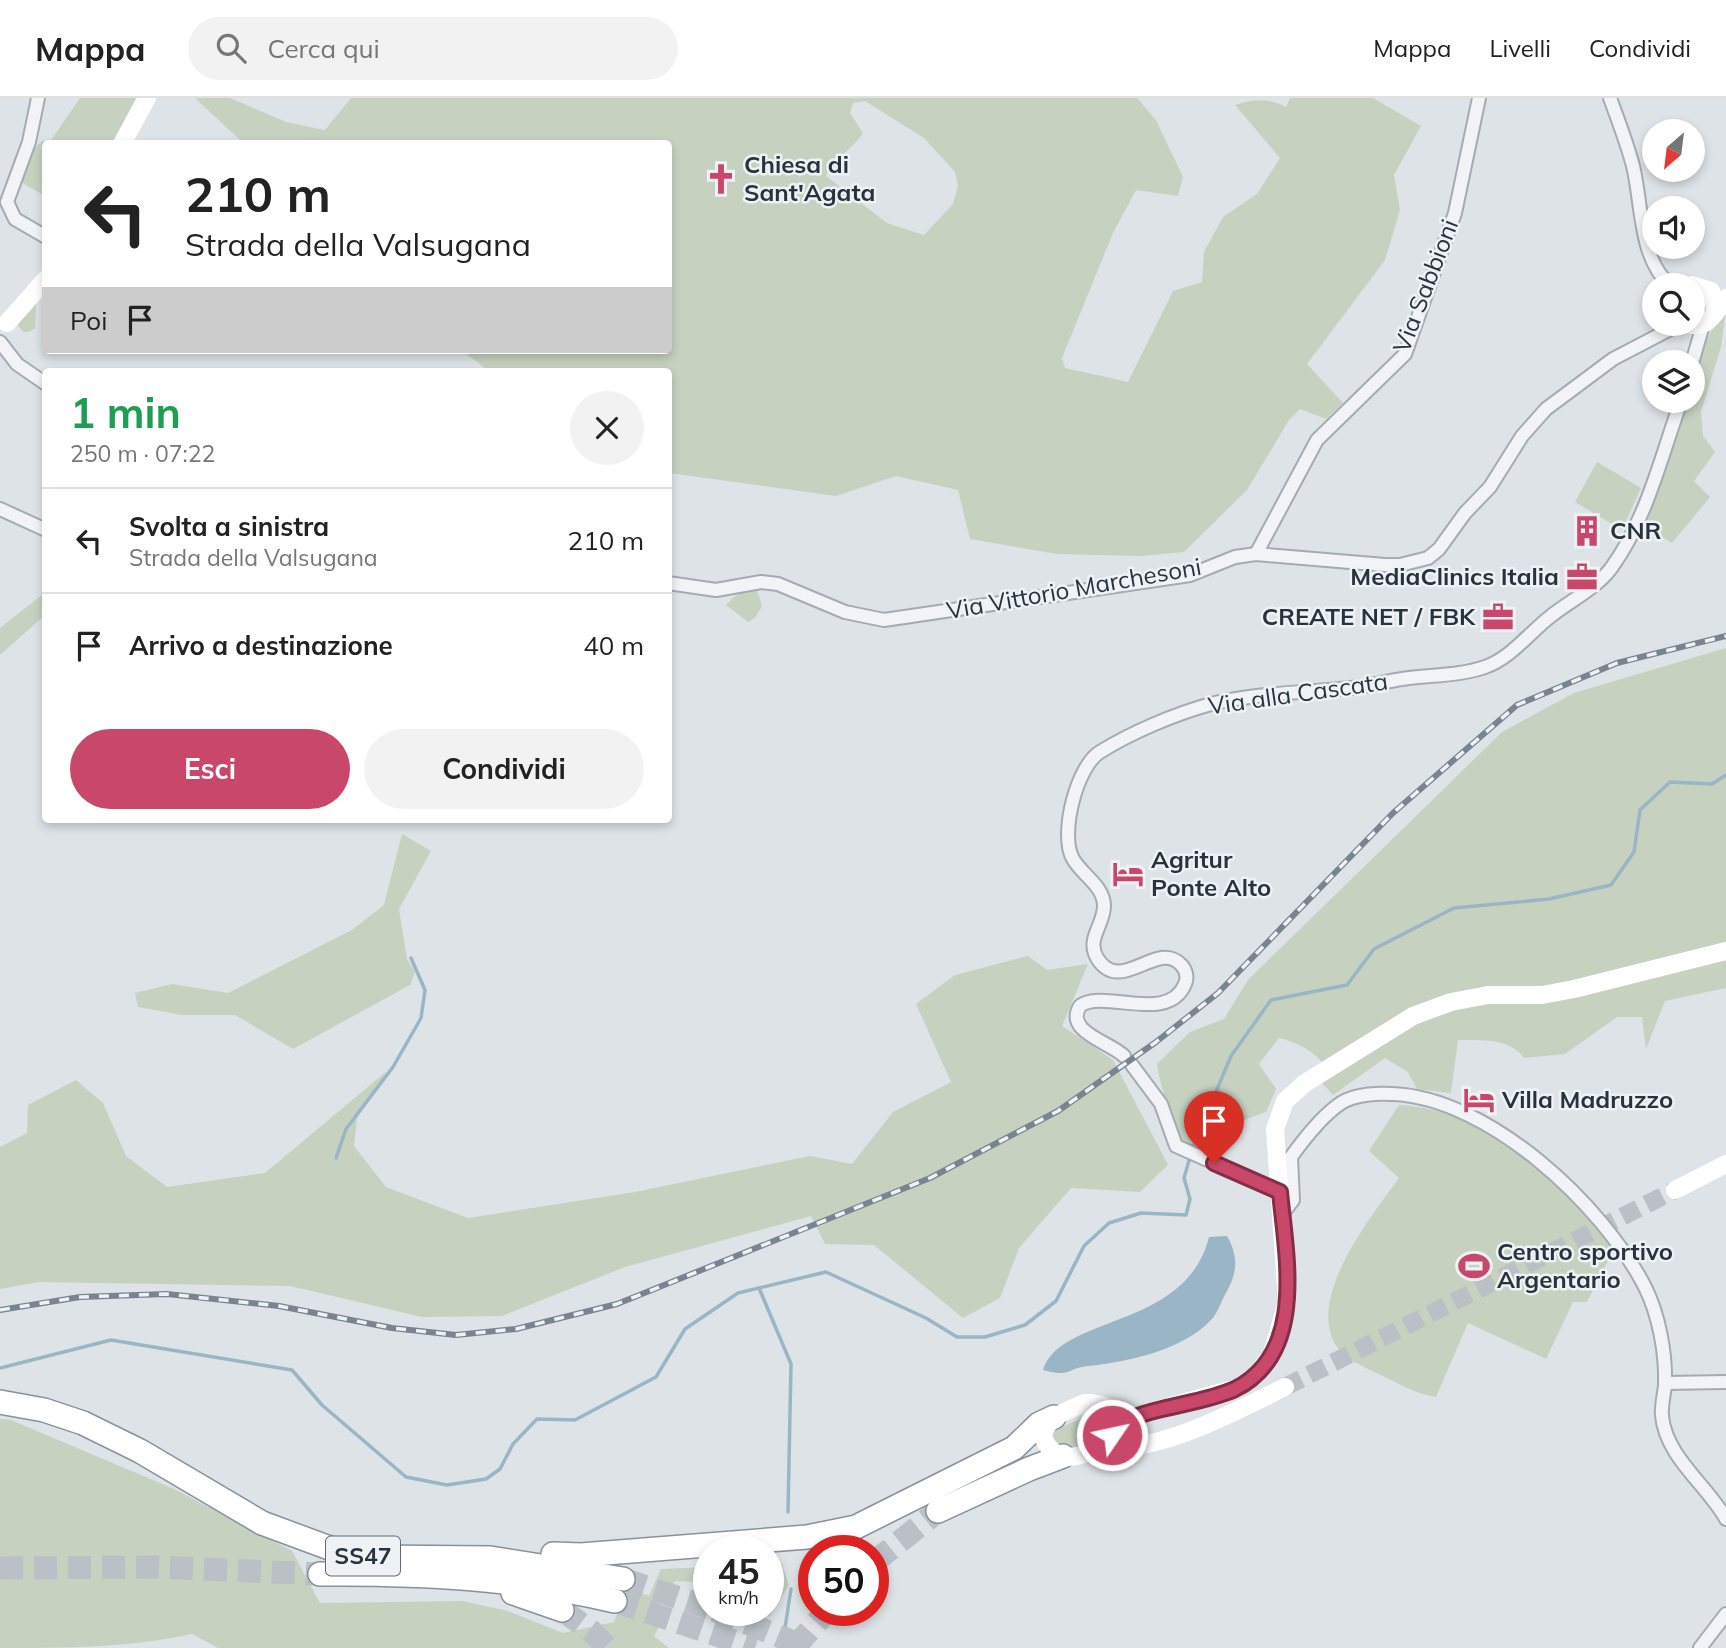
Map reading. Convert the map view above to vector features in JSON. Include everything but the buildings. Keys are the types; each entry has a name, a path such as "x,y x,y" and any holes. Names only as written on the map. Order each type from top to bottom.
{"highway":[{"name":"SS47","path":"0,1402 65,1417 140,1451 262,1523 343,1553 488,1569 619,1590"},
{"path":"562,1610 538,1600 496,1590 488,1569 512,1553 581,1555 807,1537 856,1527 1014,1448 1038,1424 1054,1417"},
{"path":"938,1511 1029,1469 1063,1457"},
{"name":"SS47","path":"320,1574 403,1574 488,1569"}],"main road":[{"path":"124,140 146,98"},
{"path":"3,325 42,283"},
{"path":"1705,286 1726,285"},
{"path":"1705,290 1721,304 1705,316"},
{"path":"1096,1450 1115,1429 1146,1413 1237,1388 1256,1375 1272,1354 1287,1302 1275,1129 1285,1101 1305,1083 1413,1016 1451,1002 1488,995 1542,995 1726,951"},
{"path":"1675,1190 1726,1164"},
{"path":"1146,1413 1085,1403 1054,1417 1045,1426 1043,1436 1050,1450 1063,1457 1096,1450 1127,1450 1208,1425 1285,1388"},
{"path":"1106,1407 1112,1413 1115,1429 1124,1436 1162,1441"}],"street":[{"path":"38,98 29,142 7,202 15,219 42,235"},
{"name":"Via Sabbioni","path":"1256,554 1317,440 1405,354 1455,213 1479,98"},
{"path":"1610,98 1632,162 1652,257 1659,273"},
{"name":"Via Vittorio Marchesoni","path":"672,584 716,590 761,582 778,584 845,612 884,620 1190,575 1235,557 1256,554 1385,565 1400,565 1428,558 1439,549 1465,513 1490,487 1522,436 1546,409 1613,359 1657,336"},
{"path":"0,342 16,364 42,381"},
{"name":"Via alla Cascata","path":"1281,1201 1214,1163 1182,1150 1173,1142 1161,1104 1132,1065 1078,1026 1075,1016 1080,1006 1096,999 1137,1006 1154,1004 1179,992 1184,987 1186,973 1182,966 1169,958 1128,972 1115,971 1102,964 1096,955 1093,941 1103,914 1102,898 1073,859 1069,845 1076,788 1089,761 1127,739 1209,705 1242,698 1362,686 1467,671 1500,660 1611,570 1646,502 1677,413"},
{"path":"0,509 42,528"},
{"path":"1281,1201 1286,1209 1293,1200 1291,1157 1346,1100 1377,1093 1421,1095 1505,1134 1534,1156 1624,1250 1653,1306 1664,1355 1662,1417 1672,1447 1726,1519"},
{"path":"1665,1383 1726,1382"},
{"path":"1700,1648 1726,1614"}],"green space":[{"path":"80,98 136,98 114,140 51,140"},
{"path":"195,98 230,98 286,122 325,130 351,98 1137,98 1156,120 1183,177 1178,196 1136,190 1113,233 1062,358 1065,368 1128,382 1173,291 1202,282 1204,252 1223,217 1257,194 1280,158 1235,105 1262,100 1286,107 1290,98 1373,98 1421,126 1394,175 1400,210 1385,260 1307,364 1343,403 1326,419 1300,409 1289,420 1247,490 1184,552 1141,556 1057,554 970,539 958,490 896,476 836,496 672,473 672,368 485,368 466,354 672,354 672,140 240,140","holes":["865,101 924,138 955,172 958,186 953,204 924,235 887,223 826,176 863,133 850,113 853,103"]},
{"path":"42,141 42,194 21,182 32,151"},
{"path":"36,303 35,328 23,332 17,324"},
{"path":"1726,308 1721,347 1705,399 1703,350"},
{"path":"1681,413 1701,413 1703,436 1715,452 1694,481 1710,497 1672,543 1642,525"},
{"path":"1597,462 1641,488 1622,530 1575,502"},
{"path":"756,587 762,606 755,618 748,622 726,605 735,596"},
{"path":"42,595 42,618 0,655 0,628"},
{"path":"1726,648 1726,988 1665,1001 1646,1049 1642,1017 1617,1017 1565,1054 1524,1058 1511,1046 1503,1043 1458,1040 1451,1093 1417,1089 1408,1072 1385,1058 1333,1095 1320,1081 1335,1076 1304,1048 1279,1038 1259,1064 1276,1089 1266,1112 1233,1124 1206,1155 1179,1144 1157,1064 1190,1032 1224,1019 1248,980 1502,732 1574,693"},
{"path":"402,834 431,851 399,909 407,959 415,972 410,985 293,1049 235,1015 182,1015 138,1007 135,993 172,984 228,993 352,930 384,905"},
{"path":"1028,956 1047,970 1088,964 1062,1026 1113,1060 1168,1165 1140,1192 1071,1188 1019,1248 1000,1298 963,1318 874,1245 825,1244 811,1216 625,1267 502,1316 422,1317 290,1286 39,1282 0,1289 0,1147 27,1133 28,1105 76,1080 103,1103 126,1156 167,1187 265,1173 387,1071 357,1118 354,1146 386,1187 468,1218 635,1192 810,1156 852,1164 893,1112 951,1082 916,1004 955,975"},
{"name":"Centro sportivo Argentario","path":"1399,1105 1433,1110 1467,1121 1515,1147 1551,1178 1614,1249 1587,1302 1573,1302 1546,1359 1468,1323 1436,1397 1408,1388 1348,1358 1334,1342 1329,1323 1330,1301 1336,1279 1347,1256 1399,1178 1369,1151"},
{"path":"1093,1413 1104,1424 1100,1438 1082,1449 1058,1450 1051,1432"},
{"path":"0,1419 11,1420 174,1489 292,1551 320,1603 462,1601 508,1611 563,1633 614,1622 627,1588 649,1596 661,1569 693,1568 693,1582 675,1581 658,1605 665,1616 654,1636 669,1648 218,1648 192,1634 120,1645 0,1648"},
{"path":"784,1570 789,1585 784,1593"}],"water":[{"path":"1227,1236 1235,1256 1231,1284 1212,1319 1200,1330 1171,1346 1137,1358 1081,1367 1064,1373 1043,1370 1054,1352 1073,1339 1151,1305 1176,1289 1196,1267 1209,1237"}],"waterway":[{"path":"1192,1149 1231,1056 1271,1000 1347,985 1374,949 1454,908 1549,899 1611,885 1634,852 1640,810 1670,782 1712,784 1726,775"},
{"path":"336,1158 346,1129 393,1067 421,1018 425,990 411,958"},
{"path":"0,1368 111,1340 292,1370 322,1405 406,1477 447,1485 486,1479 500,1469 513,1444 537,1419 575,1420 656,1377 685,1329 738,1293 826,1272 926,1318 957,1337 985,1337 1025,1325 1056,1301 1084,1246 1109,1223 1141,1213 1186,1215 1190,1199 1184,1178 1190,1157"},
{"path":"759,1288 791,1364 788,1512"},
{"path":"786,1648 785,1628 791,1589"}],"tunnel":[{"path":"1285,1387 1675,1190"},
{"path":"889,1550 938,1511"},
{"path":"0,1568 158,1567 320,1574"},
{"path":"623,1579 693,1603"},
{"path":"615,1601 755,1648"},
{"path":"562,1610 591,1631 608,1648"},
{"path":"754,1626 808,1648"},
{"path":"794,1648 814,1626"}],"railway":[{"path":"0,1310 80,1297 167,1294 279,1306 392,1328 456,1335 516,1329 617,1304 930,1178 1058,1111 1156,1042 1218,993 1393,813 1517,705 1617,663 1726,636"}],"place":[{"name":"Chiesa di Sant'Agata","path":"721,179"},
{"name":"CNR","path":"1587,531"},
{"name":"MediaClinics Italia","path":"1582,577"},
{"name":"CREATE NET / FBK","path":"1498,617"},
{"name":"Agritur Ponte Alto","path":"1128,874"},
{"name":"Villa Madruzzo","path":"1479,1100"},
{"name":"Centro sportivo Argentario","path":"1474,1266"}],"route":[{"path":"1112,1435 1116,1427 1146,1413 1237,1388 1256,1375 1278,1342 1287,1302 1280,1192 1214,1163"}]}
